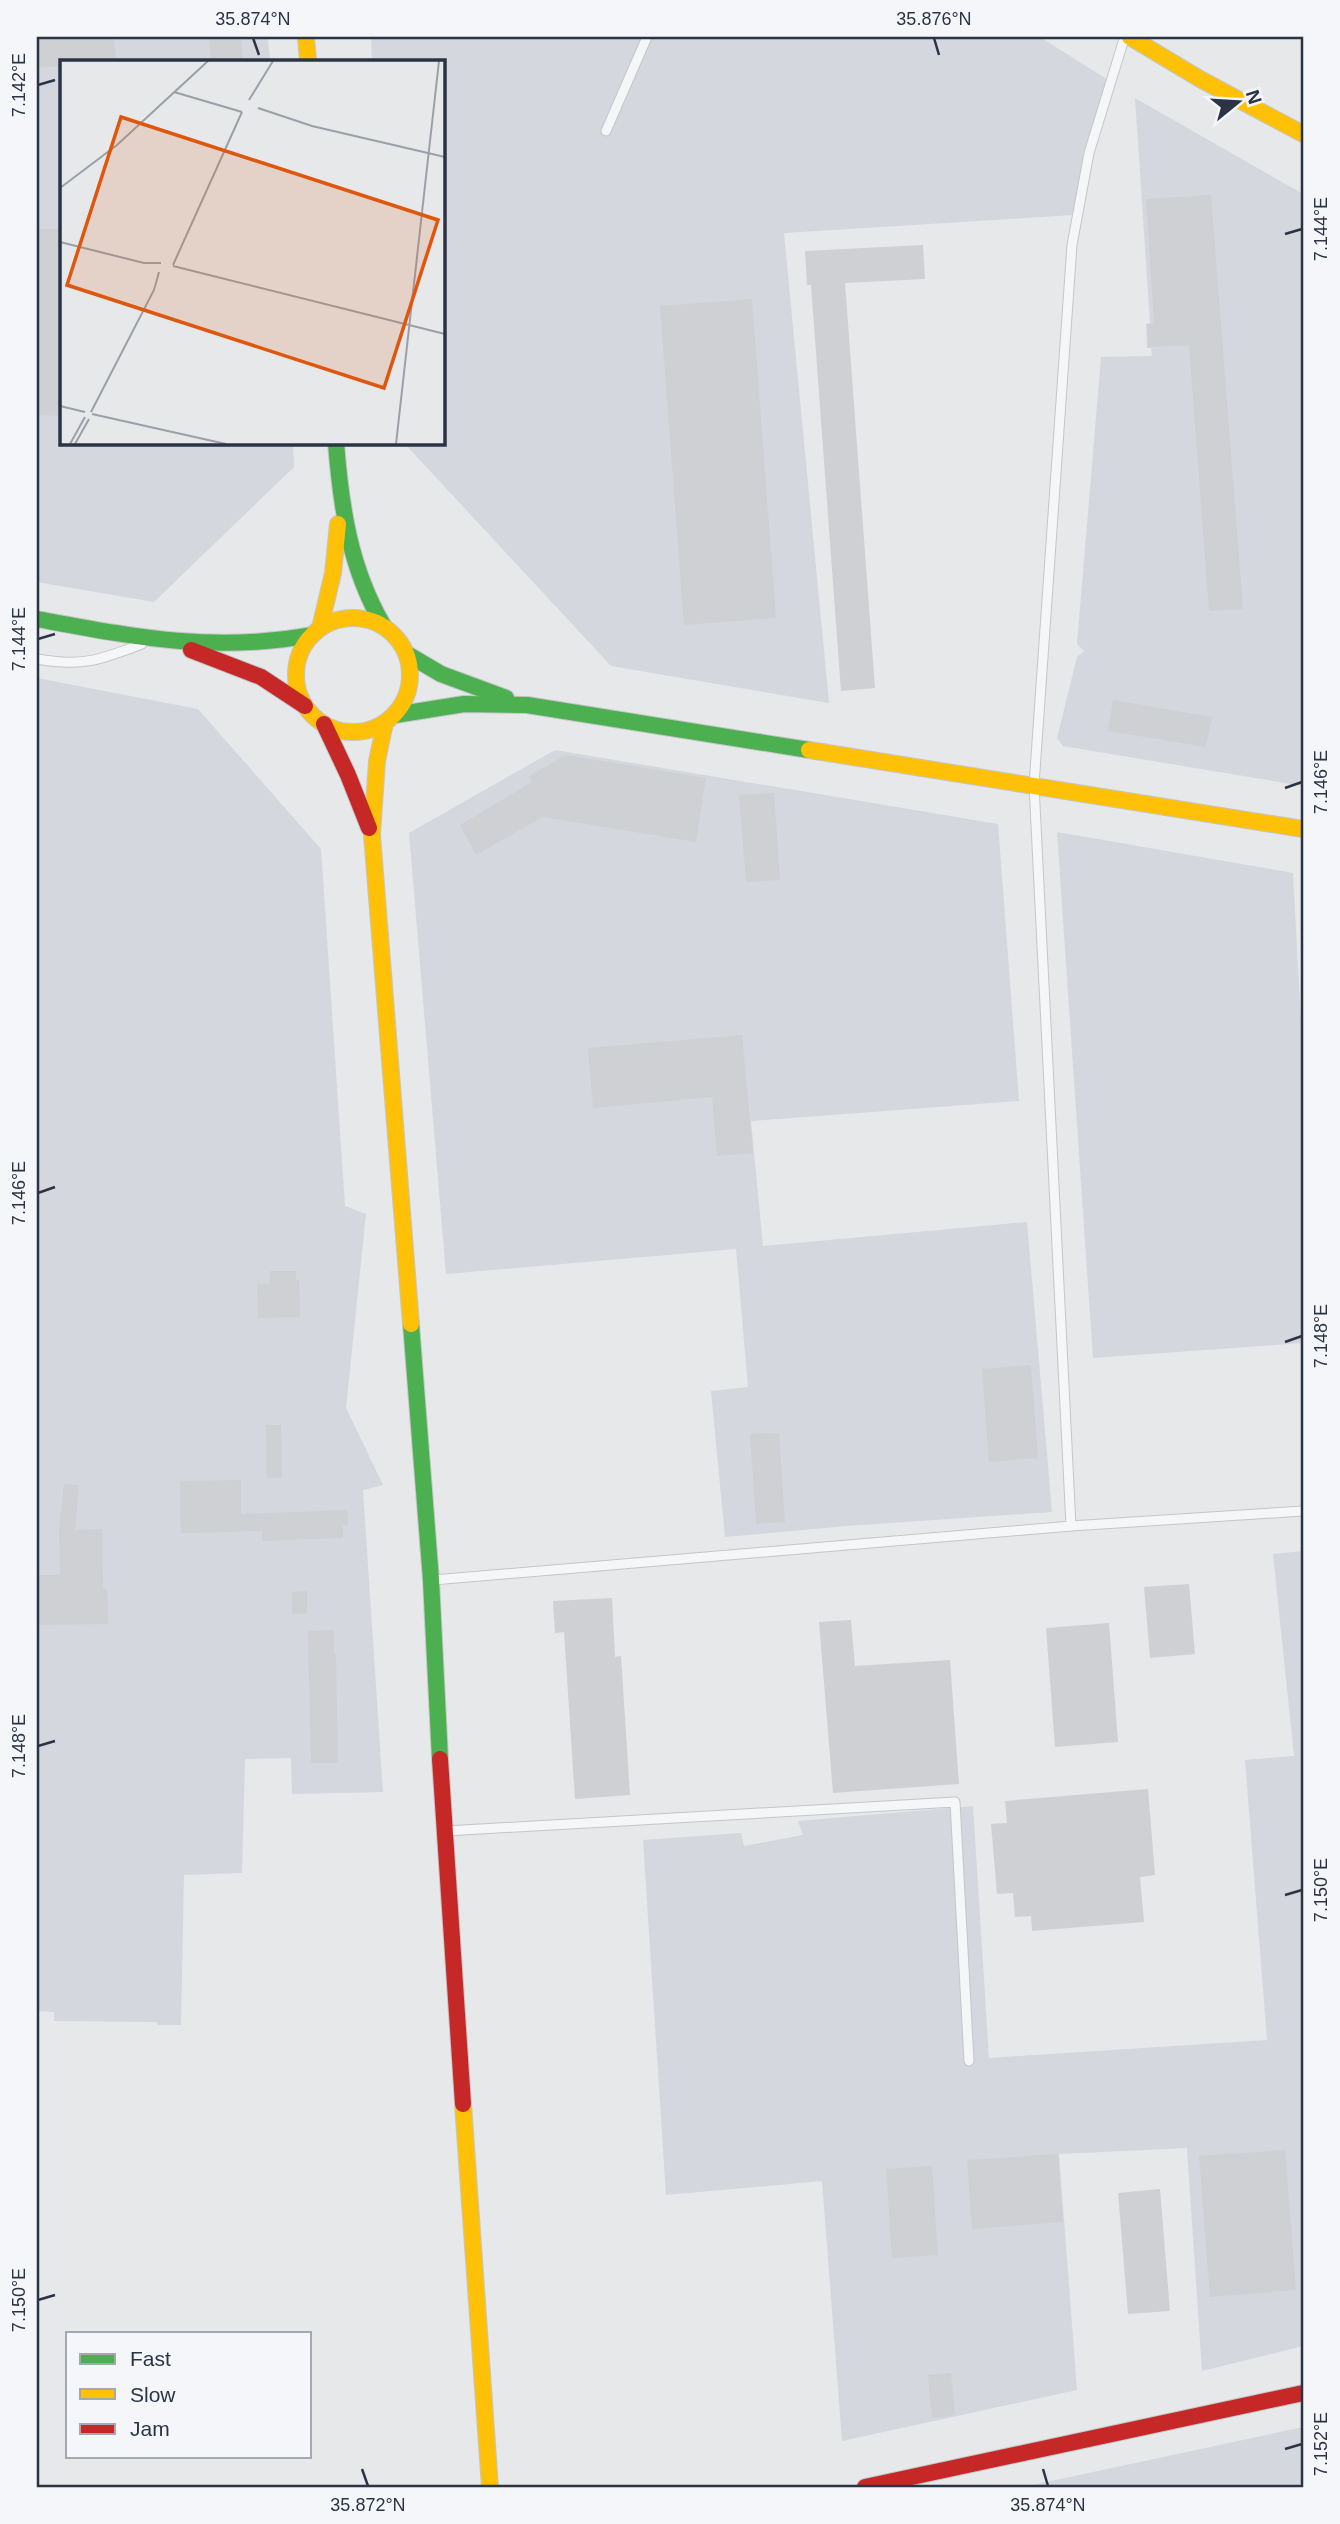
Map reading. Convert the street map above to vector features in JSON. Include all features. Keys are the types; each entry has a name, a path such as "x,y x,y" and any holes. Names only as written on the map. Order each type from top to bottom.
{"street":[{"path":"306,37 308,60"},
{"path":"1127,37 1303,134"},
{"path":"335,444 340,502 356,572 383,625 401,643 407,654 411,680 408,692 390,719 377,761 372,835 431,1580 444,1831 490,2487"},
{"path":"306,707 297,683 296,670 304,645 316,631 332,573 340,502"},
{"path":"37,619 171,643 250,645 316,631 344,618 371,620 383,625"},
{"path":"171,643 261,677 306,707 324,724 372,835"},
{"path":"407,654 459,682 527,705"},
{"path":"324,724 349,732 361,732 390,719 429,707 464,704 527,705 1303,830"},
{"path":"865,2487 1303,2393"}],"lane":[{"path":"606,131 646,37"},
{"path":"1071,1526 1034,785 1073,235 1089,153 1127,37"},
{"path":"37,659 62,663 88,662 154,640"},
{"path":"431,1580 1071,1526 1303,1511"},
{"path":"444,1831 955,1802 969,2061"}],"shaded area":[{"path":"37,37 268,37 270,60 60,60 60,444 293,444 294,467 154,602 37,582"},
{"path":"371,37 1040,37 1108,80 1086,153 1074,215 784,233 829,703 611,666 405,444 444,444 444,60 372,60"},
{"path":"1135,98 1303,194 1303,786 1063,746 1057,738 1077,657 1084,651 1077,644 1101,357 1152,356 1151,348 1147,348 1146,324 1150,323"},
{"path":"37,678 198,709 321,849 345,1206 366,1214 346,1408 383,1485 363,1490 383,1792 292,1794 291,1758 245,1759 242,1873 184,1875 181,2025 157,2025 157,2022 54,2021 54,2012 37,2011"},
{"path":"555,750 998,824 1019,1101 751,1121 763,1246 1027,1222 1052,1512 725,1537 711,1391 748,1387 736,1249 446,1274 409,833"},
{"path":"1057,832 1293,873 1303,1060 1303,1343 1093,1358"},
{"path":"1303,1551 1303,2346 1202,2371 1187,2148 1059,2154 1077,2390 842,2441 822,2181 666,2195 643,1840 741,1833 744,1846 803,1835 798,1821 973,1806 989,2058 1267,2040 1245,1760 1294,1756 1273,1554"},
{"path":"1303,2427 1303,2487 1023,2487"}],"building":[{"path":"37,37 114,37 116,60 60,60 60,66 37,68"},
{"path":"209,37 241,37 243,60 211,60"},
{"path":"1211,195 1243,609 1209,611 1189,345 1148,347 1147,324 1154,324 1146,199"},
{"path":"39,229 60,229 60,416 37,415"},
{"path":"923,245 925,279 845,283 875,688 841,691 811,285 807,285 805,251"},
{"path":"752,299 776,618 684,625 660,306"},
{"path":"1113,700 1212,717 1206,747 1108,731"},
{"path":"566,755 706,778 696,842 543,817 476,855 460,825 532,782 529,776"},
{"path":"774,793 780,880 746,882 739,795"},
{"path":"742,1035 753,1153 717,1156 712,1097 593,1108 588,1048"},
{"path":"270,1271 296,1271 296,1280 299,1280 300,1317 258,1318 257,1284 270,1284"},
{"path":"1031,1365 1038,1458 989,1462 982,1369"},
{"path":"266,1425 281,1425 282,1478 267,1478"},
{"path":"779,1433 785,1522 756,1524 750,1434"},
{"path":"241,1480 241,1514 347,1510 348,1525 343,1525 343,1538 262,1541 262,1531 181,1533 180,1481"},
{"path":"64,1484 79,1485 75,1530 102,1529 103,1589 107,1589 108,1624 37,1625 37,1575 60,1575 59,1530"},
{"path":"1189,1584 1195,1654 1150,1658 1144,1587"},
{"path":"307,1591 307,1614 292,1614 292,1592"},
{"path":"612,1598 615,1657 621,1656 630,1795 575,1799 564,1632 555,1633 553,1601"},
{"path":"851,1620 855,1666 950,1660 959,1784 833,1793 819,1622"},
{"path":"1109,1623 1118,1742 1055,1747 1046,1628"},
{"path":"334,1630 338,1763 311,1763 308,1631"},
{"path":"1148,1789 1155,1875 1140,1877 1144,1922 1032,1931 1031,1916 1015,1917 1013,1893 997,1894 991,1824 1007,1823 1005,1801"},
{"path":"1285,2150 1296,2290 1210,2297 1199,2156"},
{"path":"1058,2154 1063,2222 972,2229 967,2160"},
{"path":"932,2166 938,2255 892,2258 886,2169"},
{"path":"1160,2189 1170,2311 1128,2314 1118,2193"},
{"path":"951,2373 955,2415 932,2418 928,2375"}],"traffic: fast":[{"path":"336,444 349,537 362,582 383,625"},
{"path":"37,619 141,637 207,643 241,643 312,635"},
{"path":"407,654 441,674 506,698"},
{"path":"395,715 464,704 527,705 809,750"},
{"path":"411,1324 431,1580 440,1759"}],"traffic: slow":[{"path":"306,37 308,60"},
{"path":"1130,37 1200,79 1303,134"},
{"path":"320,628 333,573 338,524"},
{"path":"353,618 375,622 394,634 406,653 410,675 406,697 394,716 375,728 353,732 331,728 312,716 300,697 296,675 300,653 312,634 331,622 353,618"},
{"path":"385,723 377,761 372,835 411,1324"},
{"path":"809,750 1303,829"},
{"path":"463,2104 490,2487"}],"traffic: jam":[{"path":"191,650 261,677 305,706"},
{"path":"324,724 369,828"},
{"path":"440,1759 463,2104"},
{"path":"865,2487 1303,2393"}]}
